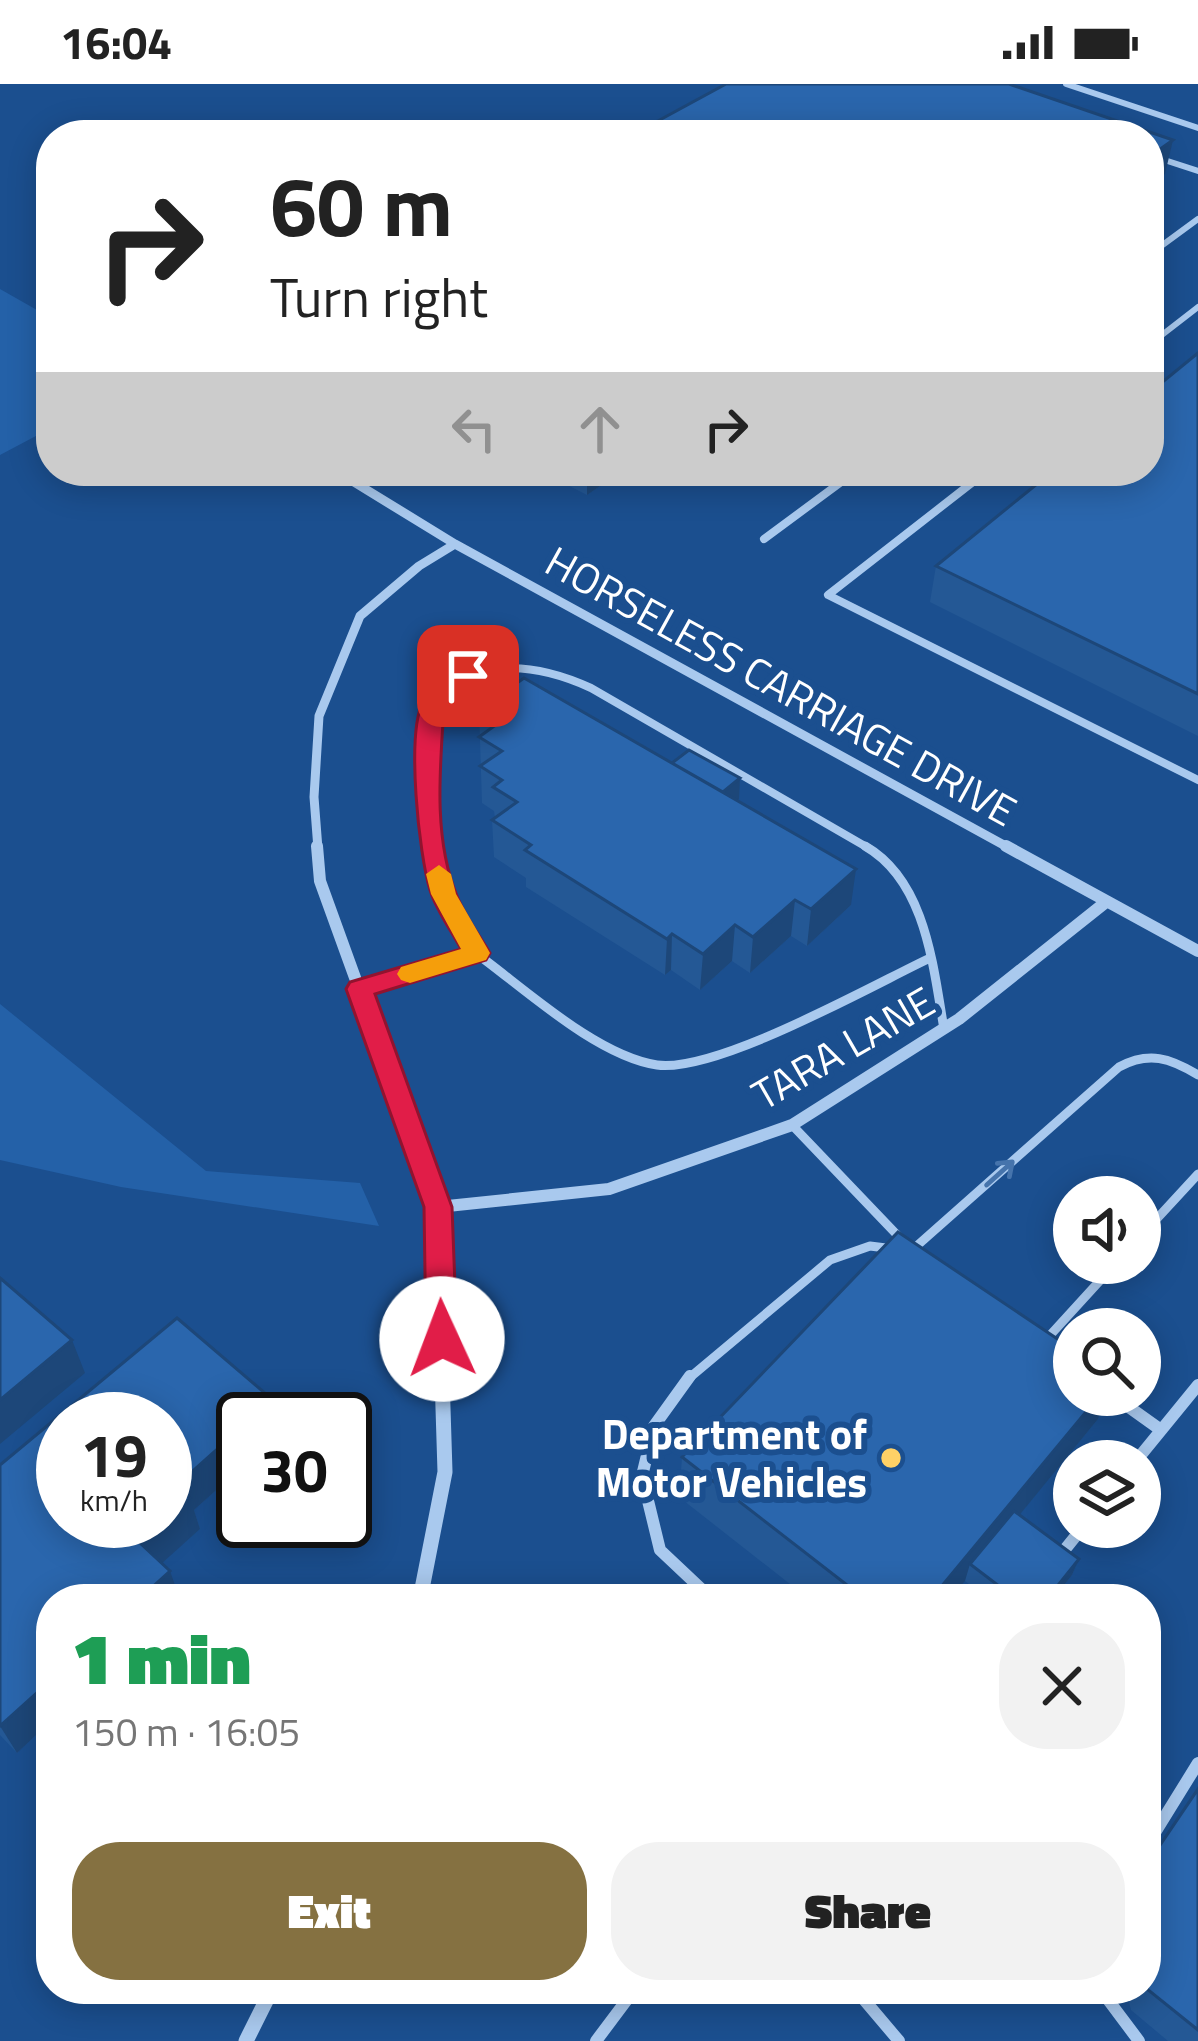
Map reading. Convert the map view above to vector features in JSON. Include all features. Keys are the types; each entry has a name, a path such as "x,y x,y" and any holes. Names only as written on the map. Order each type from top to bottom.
{"street":[{"name":"HORSELESS CARRIAGE DRIVE","path":"360,486 455,544 1198,951"},
{"path":"423,1584 445,1472 438,1207 320,881 314,797 319,716 360,616 419,566 455,544"},
{"name":"TARA LANE","path":"438,1207 609,1189 792,1125 944,1029 1106,902"},
{"path":"246,2041 264,2004"}],"lane":[{"path":"1066,84 1198,128"},
{"path":"1164,160 1198,171"},
{"path":"1164,244 1198,219"},
{"path":"1164,333 1198,307"},
{"path":"764,538 835,486"},
{"path":"968,486 828,595 1198,780"},
{"path":"930,958 703,1060 660,1066 617,1049 477,953 443,894 432,845 428,725 432,707 444,690 468,676 519,665 549,670 592,688 883,856 905,880 920,913 930,958 944,1029"},
{"path":"359,989 477,953"},
{"path":"696,1584 660,1550 642,1475 654,1426 692,1373 830,1260 869,1246 913,1251 1119,1066 1140,1054 1170,1058 1198,1075"},
{"path":"792,1125 931,1264"},
{"path":"1161,1214 1198,1174"},
{"path":"1041,1344 1097,1284"},
{"path":"1023,1331 1053,1352"},
{"path":"1153,1440 1198,1384"},
{"path":"1141,1416 1161,1430"},
{"path":"1055,1562 1066,1548"},
{"path":"1161,1822 1198,1763"},
{"path":"596,2041 624,2004"},
{"path":"868,2004 898,2040"},
{"path":"1111,2004 1139,2041"}],"shaded area":[{"path":"0,289 36,309 36,436 0,455"},
{"path":"0,1004 206,1171 360,1183 379,1226 121,1187 0,1160"}],"building":[{"path":"726,84 1009,84 1114,120 660,120"},
{"path":"1198,353 1198,694 936,566 1035,486 1164,486 1164,381"},
{"path":"524,678 856,869 811,909 795,900 753,937 735,925 703,954 672,934 667,939 525,850 531,845 492,820 517,802 493,787 502,780 480,766 502,751 479,737 500,722 479,710"},
{"path":"689,750 740,778 723,792 672,763"},
{"name":"Department of Motor Vehicles","path":"898,1232 1053,1336 1053,1416 1083,1416 1063,1440 1053,1440 1053,1452 943,1584 846,1584 682,1457"},
{"path":"0,1278 72,1340 0,1400"},
{"path":"177,1318 264,1392 216,1392 216,1450 192,1472 192,1392 88,1392"},
{"path":"36,1435 36,1548 145,1548 170,1571 156,1584 36,1584 36,1694 0,1726 0,1465"},
{"path":"1014,1511 1053,1540 1053,1548 1064,1548 1079,1559 1059,1584 996,1584 970,1564"},
{"path":"1198,1789 1198,2030 1161,2000 1161,1844"}],"slow traffic":[{"path":"410,974 477,953 443,894 439,874"}],"place":[{"name":"Department of Motor Vehicles","path":"891,1458"}],"route":[{"path":"442,1339 438,1207 359,989 477,953 443,894 432,845 428,765 432,707 444,690 468,676"}]}
